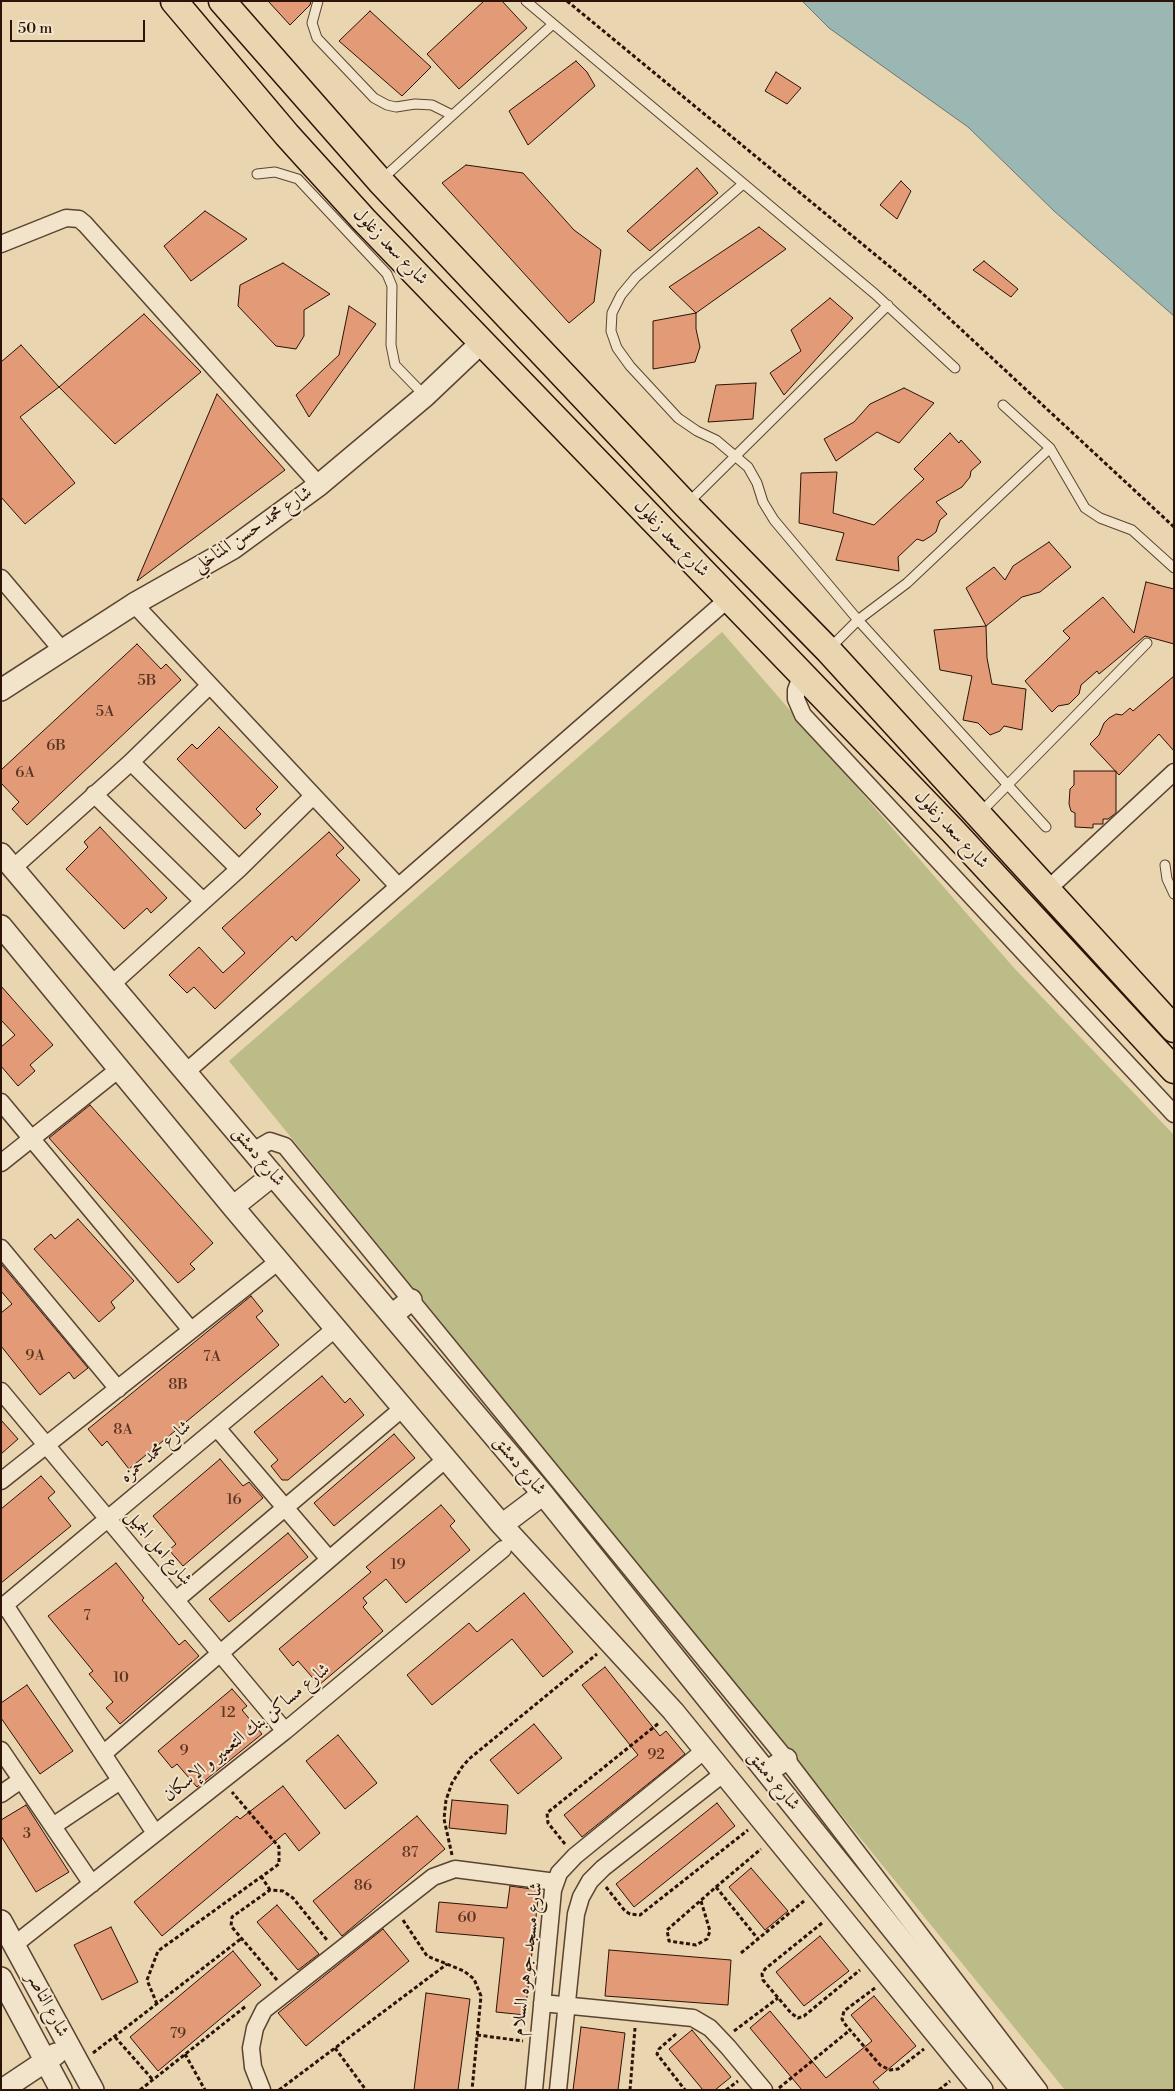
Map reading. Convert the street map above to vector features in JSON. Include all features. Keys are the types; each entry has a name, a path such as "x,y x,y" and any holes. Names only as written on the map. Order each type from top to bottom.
{"main road":[{"name":"شارع سعد زغلول","path":"174,1 335,189 951,829 1165,1043 1174,1070"},
{"name":"شارع سعد زغلول","path":"222,1 380,181 686,505 828,650 1174,1029"}],"street":[{"path":"1,244 66,218 79,219 318,485"},
{"name":"شارع محمد حسن المناخلي","path":"1,690 134,604 233,548 318,485 425,396 482,342"},
{"path":"1,578 62,650"},
{"path":"186,1072 728,599"},
{"path":"134,604 398,886"},
{"path":"802,674 796,690 796,699 804,715 1174,1114"},
{"path":"7,861 94,794 131,762 209,686"},
{"path":"131,762 239,868"},
{"path":"1048,889 1174,772"},
{"path":"94,794 202,901"},
{"path":"112,984 239,868 314,796"},
{"name":"شارع دمشق","path":"7,861 543,1494 1022,2090"},
{"name":"شارع دمشق","path":"1,926 233,1207 280,1260 502,1525 673,1711 982,2090"},
{"path":"1,1163 119,1069"},
{"path":"1,1102 191,1330"},
{"path":"253,1151 270,1141 284,1146 786,1759 1039,2090"},
{"path":"233,1207 273,1175"},
{"path":"1,1248 118,1389"},
{"path":"1,1482 280,1260"},
{"path":"392,1315 411,1300"},
{"name":"شارع محمد حمزه","path":"3,1606 336,1328"},
{"name":"شارع امل الجميل","path":"1,1391 285,1730"},
{"path":"176,1600 403,1408"},
{"path":"216,1428 329,1559"},
{"path":"103,1754 446,1459"},
{"path":"502,1525 543,1494"},
{"name":"شارع مساكن بنك التعمير و الإسكان","path":"14,1945 285,1730 503,1549"},
{"path":"3,1606 155,1833"},
{"path":"1,1750 92,1884"},
{"name":"شارع مسجد جوهره السلام","path":"534,2090 542,2003 556,1882 559,1873 575,1856 705,1750"},
{"path":"767,1772 786,1759"},
{"path":"558,2090 576,1914 581,1897 596,1875 724,1773"},
{"path":"1,1794 21,1780"},
{"path":"52,1826 120,1780"},
{"path":"262,2090 253,2067 251,2048 255,2028 264,2010 282,1986 337,1953 433,1877 455,1869 556,1882"},
{"name":"شارع الناصر","path":"1,1921 93,2090"},
{"name":"شارع الناصر","path":"1,1978 58,2089"},
{"path":"542,2003 693,2018 710,2028 722,2040 764,2090"},
{"path":"2,2090 45,2061 77,2060"},
{"path":"58,2089 77,2060"}],"lane":[{"path":"318,1 312,23 317,38 374,98 396,107 415,104 432,106 452,115"},
{"path":"526,1 888,306 955,368"},
{"path":"380,181 553,24"},
{"path":"257,174 274,172 298,179 387,274 392,286 391,345 395,365 425,396"},
{"path":"743,184 636,277 621,295 612,313 611,331 617,348 630,366 678,418 736,456 748,467 757,484 763,502 774,520 858,620 1010,785 1046,827"},
{"path":"686,505 888,306"},
{"path":"1003,405 1050,448 1085,508 1100,518 1132,530 1174,568"},
{"path":"828,650 858,620 907,582 1050,448"},
{"path":"979,814 1010,785 1147,643"},
{"path":"1166,865 1167,879 1174,894"}],"path":[{"path":"567,1 923,294 1174,527"},
{"path":"455,1869 444,1819 449,1791 462,1767 469,1759 612,1643"},
{"path":"575,1856 548,1823 547,1813 673,1711"},
{"path":"157,2004 147,1980 158,1951 279,1864 279,1847 222,1780"},
{"path":"596,1875 625,1911 630,1914 640,1915 761,1820"},
{"path":"701,1901 710,1931 707,1939 696,1945 669,1941 667,1930 775,1837"},
{"path":"261,1876 270,1890"},
{"path":"716,1887 758,1939"},
{"path":"282,1986 231,1926 231,1919 270,1890 276,1889 288,1894 337,1953"},
{"path":"741,1953 818,1889"},
{"path":"394,1907 422,1950 434,1960 447,1964 474,1979 481,1996 472,2090"},
{"path":"836,1911 763,1972 763,1980 793,2016 801,2017 875,1958"},
{"path":"77,2060 115,2037 242,1938"},
{"path":"280,2090 447,1964"},
{"path":"889,1976 842,2014 843,2021 850,2030 880,2065 890,2070 898,2069 939,2036"},
{"path":"270,1987 282,1986"},
{"path":"722,2040 778,1998"},
{"path":"140,2090 247,2005"},
{"path":"630,2090 636,2012"},
{"path":"685,2090 657,2053 693,2018"},
{"path":"776,2090 850,2030"},
{"path":"477,2035 538,2044"},
{"path":"115,2037 154,2080"},
{"path":"334,2048 366,2090"},
{"path":"185,2054 205,2090"}],"green space":[{"path":"722,632 1014,968 1174,1135 1174,2090 1065,2090 229,1061"}],"water":[{"path":"802,1 1174,1 1174,316 1054,211 968,127 829,28"}],"building":[{"path":"268,1 311,1 310,5 290,25"},
{"path":"484,1 502,1 527,28 459,89 427,54"},
{"path":"370,11 431,67 402,96 339,41"},
{"path":"576,61 587,72 595,86 528,145 509,111"},
{"path":"776,72 801,88 787,104 765,91"},
{"path":"466,165 523,173 574,230 601,250 594,302 569,323 442,183"},
{"path":"697,168 718,193 650,251 627,231"},
{"path":"901,181 911,191 897,219 880,205"},
{"path":"205,211 247,239 191,281 164,246"},
{"path":"759,227 786,249 696,313 669,287"},
{"path":"984,261 1018,289 1011,297 973,270"},
{"path":"283,263 330,294 304,310 304,336 296,349 276,346 238,306 240,285"},
{"path":"830,298 853,318 784,395 770,373 801,351 791,330"},
{"path":"349,306 376,324 309,417 296,395 339,355"},
{"path":"696,313 696,329 700,347 695,362 653,369 653,321"},
{"path":"144,314 201,372 115,444 59,387"},
{"path":"21,345 59,387 20,417 75,483 25,524 1,497 1,362"},
{"path":"756,383 753,419 708,422 716,385"},
{"path":"904,388 934,403 899,443 877,432 836,461 824,439 854,422 870,404"},
{"path":"217,394 285,470 137,581"},
{"path":"950,433 959,443 961,440 981,462 971,471 970,477 962,487 936,502 947,514 940,520 936,532 923,541 917,539 898,557 899,571 836,560 844,533 799,523 801,473 837,472 833,513 874,525 924,479 914,469"},
{"path":"1049,542 1071,567 1040,592 1022,597 986,626 966,588 994,567 1005,580 1013,566"},
{"path":"1146,582 1174,589 1174,644 1145,636 1099,674 1097,671 1081,685 1079,694 1069,704 1058,706 1052,712 1025,681 1070,638 1063,631 1103,597 1134,633"},
{"path":"986,626 987,658 992,684 1026,689 1022,730 1004,726 1000,731 990,735 978,723 963,720 972,676 940,670 934,630"},
{"path":"137,644 161,669 166,664 181,680 27,825 12,809 19,802 1,783 1,770"},
{"path":"1174,676 1174,751 1159,734 1119,775 1090,744 1099,735 1104,723 1109,718 1116,714 1122,715 1130,708 1133,711"},
{"path":"219,727 278,787 256,809 261,814 245,829 177,759 192,744 197,749"},
{"path":"1074,771 1116,771 1116,813 1108,819 1103,819 1103,824 1093,824 1093,828 1075,827 1075,813 1071,811 1069,804 1070,789 1074,785"},
{"path":"100,827 167,898 151,913 147,908 124,929 66,869 88,847 84,842"},
{"path":"329,832 344,848 336,855 360,880 296,941 292,936 215,1009 194,987 187,993 169,975 199,947 223,973 245,953 222,928"},
{"path":"1,986 53,1045 30,1065 35,1071 18,1086 1,1066 1,1047 15,1035 1,1020"},
{"path":"90,1105 213,1243 190,1264 195,1269 178,1283 49,1138"},
{"path":"78,1219 134,1281 111,1302 115,1308 99,1322 34,1249 51,1234 55,1239"},
{"path":"1,1264 88,1368 74,1379 69,1372 40,1395 1,1346 1,1313 12,1304 1,1291"},
{"path":"251,1296 263,1311 256,1317 279,1345 129,1469 107,1441 102,1446 88,1429"},
{"path":"322,1376 345,1403 350,1398 364,1415 288,1480 282,1480 271,1466 278,1460 254,1432"},
{"path":"1,1420 18,1439 1,1454"},
{"path":"394,1434 415,1458 334,1526 314,1503"},
{"path":"220,1459 243,1486 249,1482 263,1498 183,1566 169,1550 176,1544 153,1516"},
{"path":"41,1476 55,1492 48,1498 71,1526 1,1583 1,1509"},
{"path":"441,1505 455,1521 450,1526 470,1550 406,1603 386,1579 363,1598 367,1603 363,1607 383,1631 319,1685 298,1661 293,1666 279,1649 371,1572 366,1567"},
{"path":"288,1533 308,1557 229,1622 209,1599"},
{"path":"116,1563 144,1598 142,1600 179,1645 185,1640 199,1656 120,1724 106,1708 113,1702 89,1674 93,1671 48,1616"},
{"path":"524,1593 573,1652 543,1677 512,1639 432,1705 407,1675 469,1623 477,1632"},
{"path":"605,1667 660,1736 666,1731 685,1754 582,1837 564,1815 638,1755 582,1685"},
{"path":"27,1685 73,1751 40,1774 1,1718 1,1703"},
{"path":"232,1689 247,1706 242,1710 262,1734 197,1787 177,1764 172,1768 158,1751"},
{"path":"534,1724 562,1758 518,1794 490,1760"},
{"path":"338,1735 377,1783 345,1809 306,1761"},
{"path":"283,1786 320,1833 299,1851 285,1833 162,1936 134,1902 237,1816 240,1819"},
{"path":"452,1800 508,1805 506,1834 449,1828"},
{"path":"717,1803 735,1826 634,1907 616,1884"},
{"path":"26,1805 69,1872 36,1892 1,1836 1,1820"},
{"path":"417,1816 445,1849 342,1936 313,1901"},
{"path":"751,1868 788,1911 765,1930 729,1887"},
{"path":"510,1886 539,1890 525,2015 496,2012 504,1938 436,1932 439,1902 507,1908"},
{"path":"277,1905 319,1954 298,1970 257,1922"},
{"path":"111,1927 138,1982 102,2000 74,1945"},
{"path":"383,1929 409,1961 306,2046 278,2013"},
{"path":"820,1936 849,1971 804,2006 776,1972"},
{"path":"609,1950 731,1960 728,2005 605,1996"},
{"path":"233,1951 261,1985 158,2071 130,2037"},
{"path":"426,1993 470,1999 458,2090 414,2090"},
{"path":"874,1996 916,2046 873,2082 880,2090 802,2090 750,2028 770,2011 826,2078 872,2041 851,2015"},
{"path":"581,2027 625,2033 618,2090 573,2090"},
{"path":"692,2030 731,2077 715,2090 703,2090 669,2049"}]}
